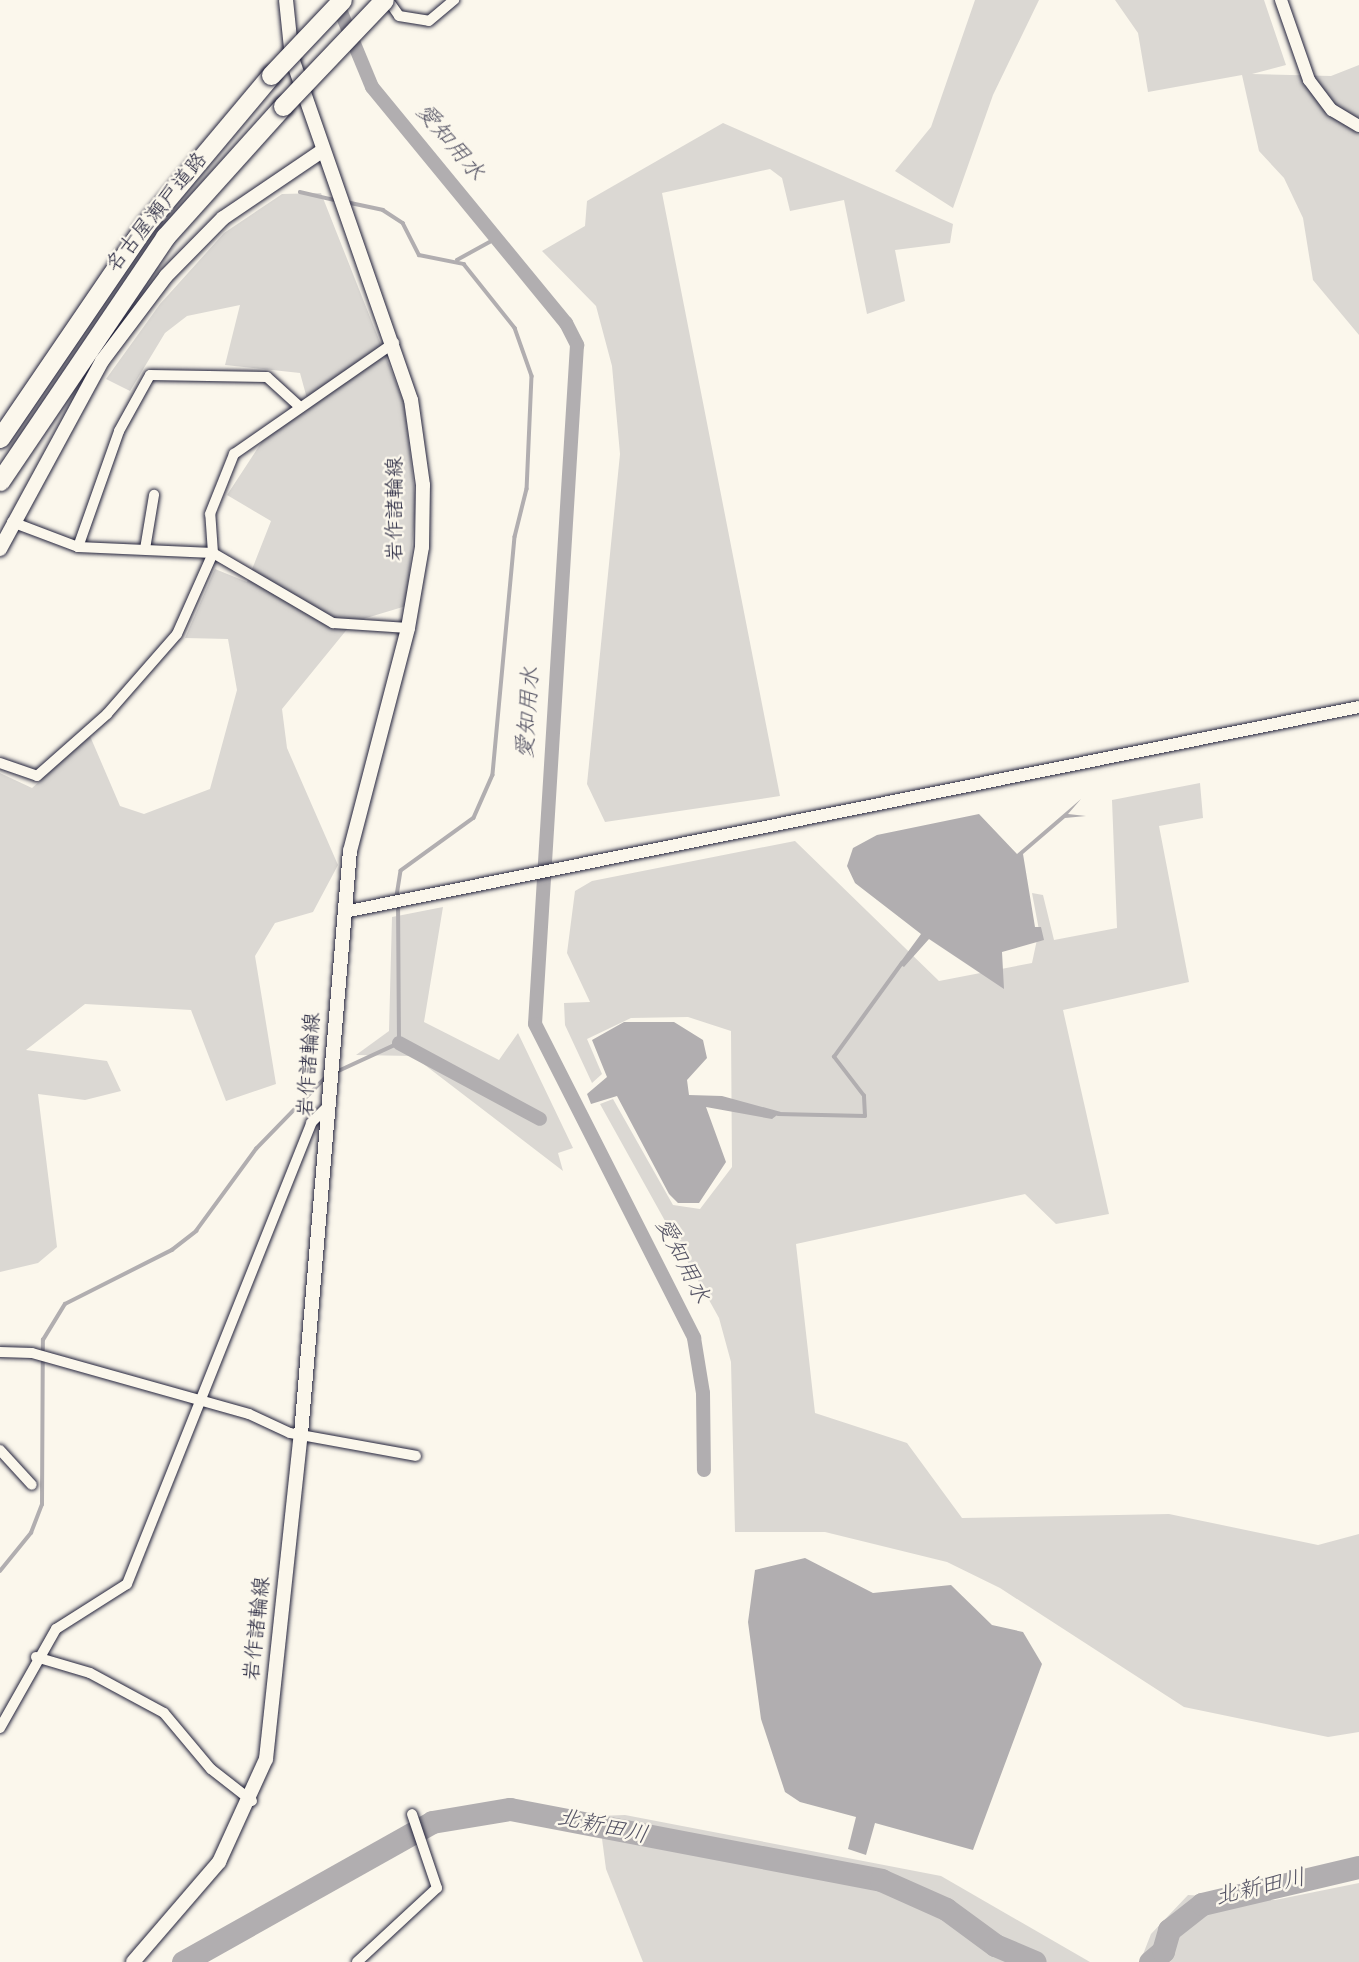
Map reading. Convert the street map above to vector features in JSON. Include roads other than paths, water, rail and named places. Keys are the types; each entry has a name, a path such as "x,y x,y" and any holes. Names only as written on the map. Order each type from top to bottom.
{"highway":[{"name":"名古屋瀬戸道路","path":"0,438 146,224 271,75 342,0"},
{"name":"名古屋瀬戸道路","path":"0,481 157,248 283,106 386,0"}],"main road":[{"name":"岩作諸輪線","path":"133,1962 219,1862 252,1801 271,1728 333,1085 350,851 408,628 419,569 423,485 411,400 394,343 322,151 292,58 286,0"},
{"path":"0,549 12,522 102,361 166,276 223,218 322,151"}],"street":[{"path":"386,0 398,16 429,21 454,0"},
{"path":"1280,0 1309,80 1332,110 1359,126"},
{"path":"0,763 37,776 107,714 177,634 213,553 210,514 234,454 394,343"},
{"path":"78,547 110,452 150,375 267,377 300,407"},
{"path":"145,549 154,495"},
{"path":"12,522 78,547 213,553 333,623 408,628"},
{"path":"344,912 1359,707"},
{"path":"0,1728 36,1657 62,1624 127,1584 311,1123 331,1103"},
{"path":"0,1352 32,1353 200,1401 301,1434 416,1456"},
{"path":"0,1450 32,1485"},
{"path":"36,1657 90,1673 164,1713 211,1769 252,1801"},
{"path":"357,1962 437,1888 414,1818"}],"waterway":[{"name":"愛知用水","path":"336,0 372,87 566,323 577,345 535,1024 694,1338 703,1393 704,1470"},
{"path":"300,192 339,201"},
{"path":"346,202 383,210 403,223 419,255 464,264 515,328 532,376 527,489 515,537 493,775 474,818 401,871 397,897"},
{"path":"457,260 495,239"},
{"path":"334,1073 399,1043 398,905"},
{"path":"778,1114 865,1116 864,1096 834,1057 902,963"},
{"path":"399,1043 540,1119"},
{"path":"0,1571 31,1533 42,1505 43,1340 65,1304 172,1250 196,1231 256,1149 327,1076"},
{"name":"北新田川","path":"183,1962 432,1822 510,1809 881,1880 946,1909 995,1945 1035,1962"},
{"name":"北新田川","path":"1150,1962 1163,1951 1169,1930 1202,1904 1359,1867"}]}
